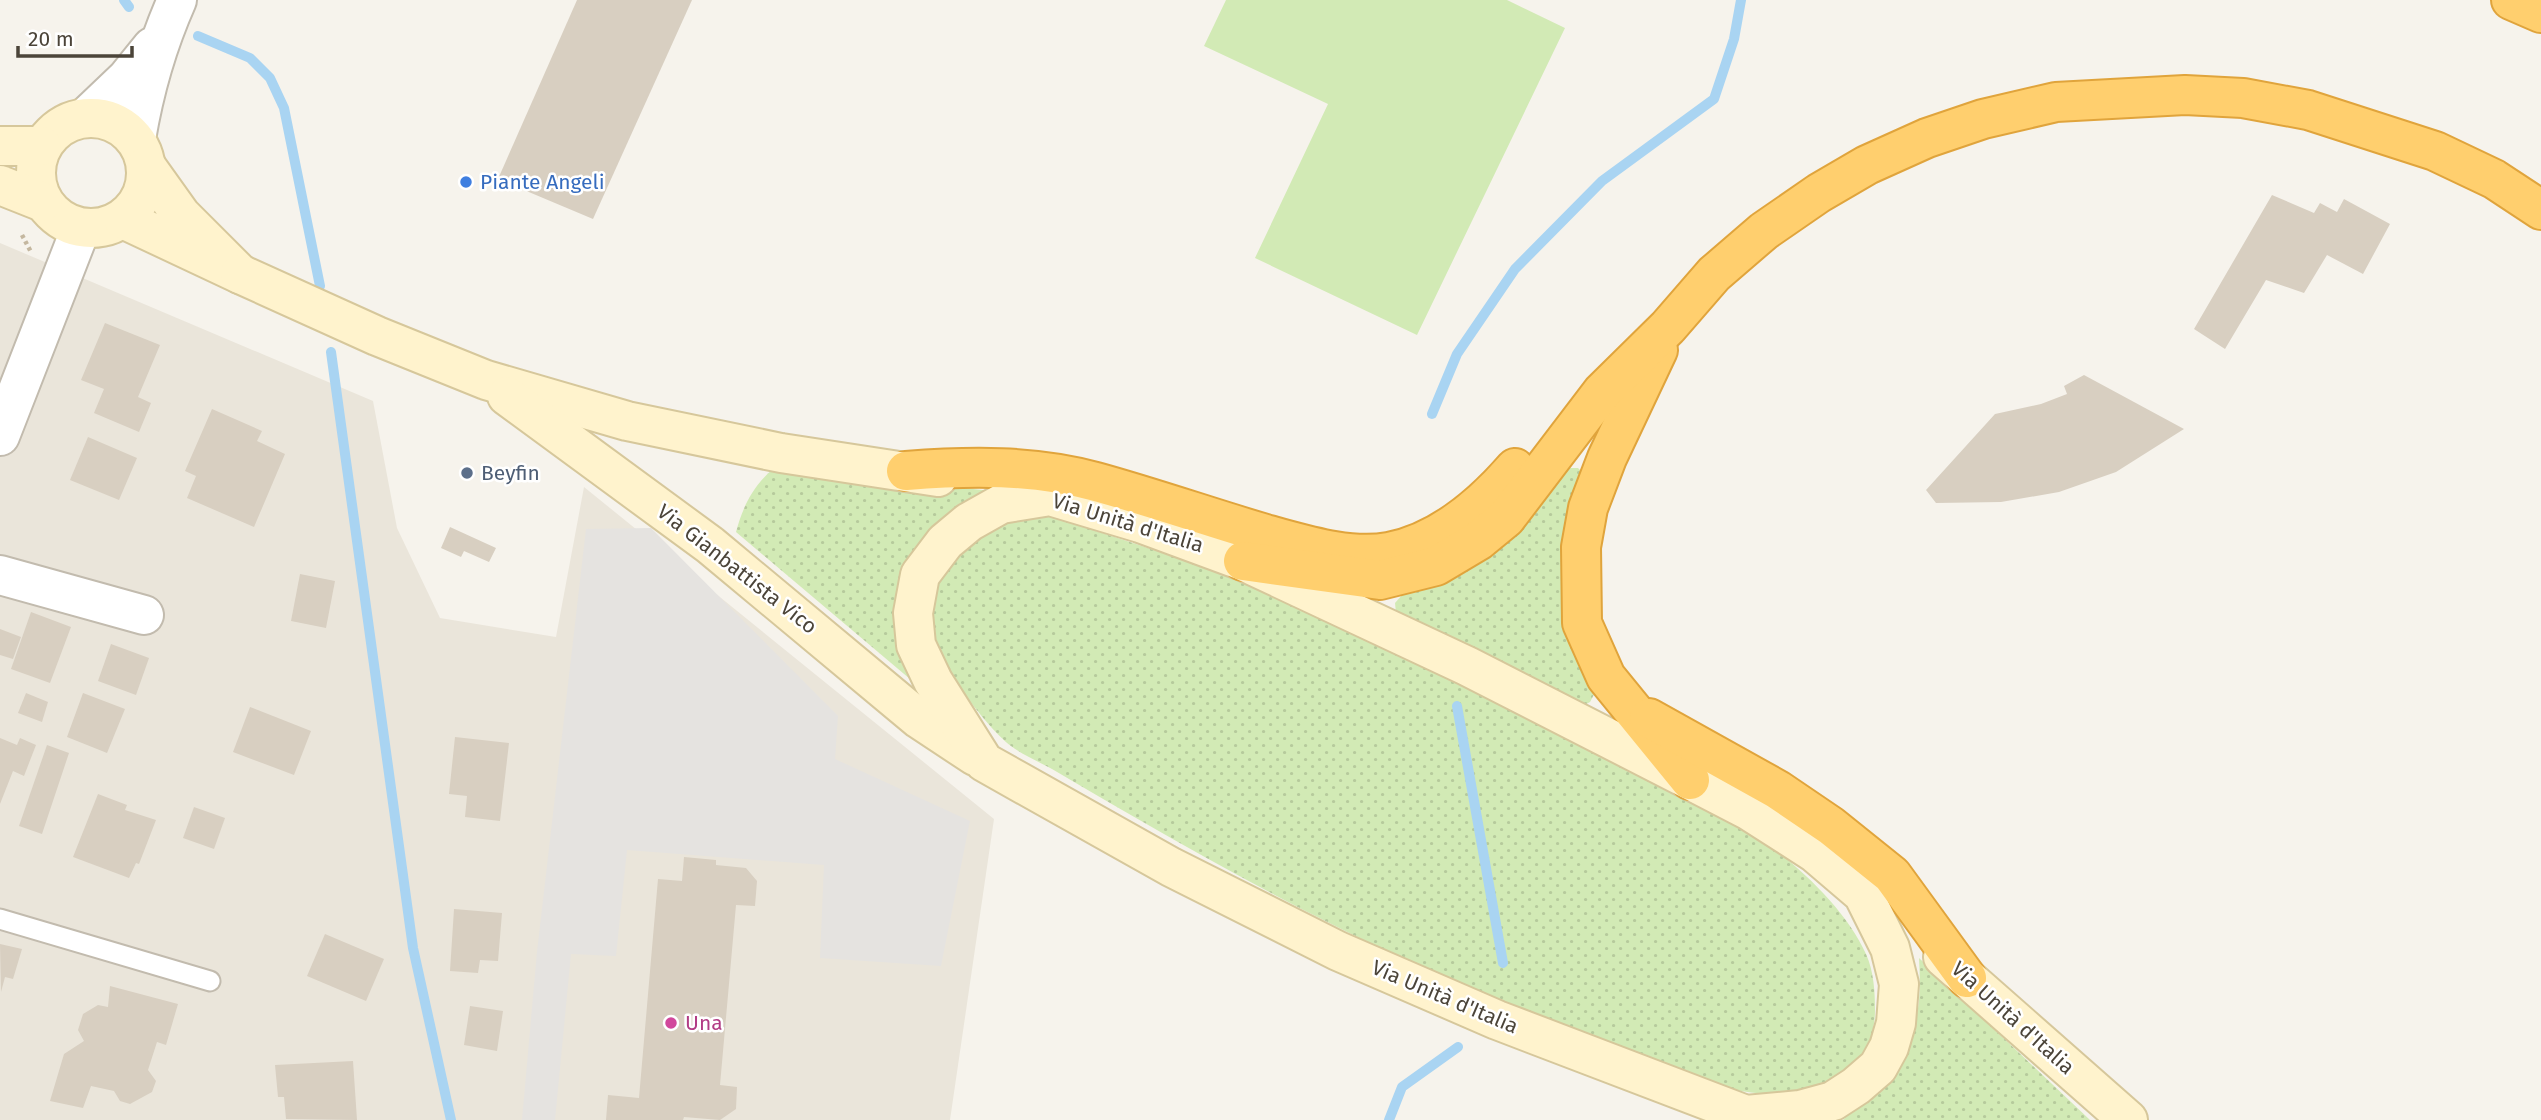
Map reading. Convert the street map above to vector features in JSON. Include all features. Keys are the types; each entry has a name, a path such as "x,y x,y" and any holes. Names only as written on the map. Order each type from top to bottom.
{"highway":[{"path":"2511,0 2541,13"},
{"path":"1243,561 1380,580 1436,566 1478,541 1506,518 1602,392 1668,327 1714,274 1764,231 1819,193 1867,165 1927,138 1983,119 2056,102 2185,95 2242,98 2308,110 2435,151 2494,179 2541,210"},
{"path":"906,471 967,466 1021,469 1094,481 1197,514 1308,545 1359,553 1388,552 1422,541 1460,520 1490,496 1518,465 1572,391 1611,358 1668,327"},
{"path":"1668,327 1607,458 1588,508 1581,547 1582,623 1606,677 1690,780"},
{"path":"1628,706 1778,790 1831,826 1892,876 1967,978"}],"main road":[{"path":"141,153 146,181 142,196 123,219 96,229 81,228 66,223 53,214 43,202 35,174 37,159 43,146 61,127 85,118 104,119 122,127 141,153 181,215 240,274"},
{"path":"0,146 43,146"},
{"path":"0,185 43,202"},
{"name":"Via Gianbattista Vico","path":"123,219 159,234 196,255 377,336 486,380 627,421 781,453 1050,496"},
{"name":"Via Gianbattista Vico","path":"486,380 710,545 919,719 984,762"},
{"name":"Via Unità d'Italia","path":"1863,894 1890,948 1899,984 1896,1023 1889,1047 1878,1067 1833,1101 1800,1110 1754,1117 1497,1020 1338,951 1171,867 984,762 933,681 916,645 913,613 920,575 945,542 969,522 1001,504 1050,496 1140,523 1243,561 1467,666 1748,810 1815,853 1929,944 2128,1120"}],"street":[{"path":"141,153 142,103 160,37 177,0"},
{"path":"85,118 127,78 160,37"},
{"path":"0,436 81,228"},
{"path":"0,575 144,615"}],"lane":[{"path":"0,919 210,981"}],"shaded area":[{"path":"0,243 373,401 397,528 440,618 556,637 584,487 994,819 950,1120 0,1120"},
{"path":"651,528 838,716 835,759 970,821 941,966 820,958 824,865 627,850 616,956 571,954 555,1120 522,1120 537,952 586,529"}],"green space":[{"path":"1226,0 1507,0 1565,28 1417,335 1255,258 1328,104 1204,46"},
{"path":"774,468 1011,493 926,550 923,690 736,532 750,497"},
{"path":"1567,468 1578,468 1586,476 1598,687 1590,702 1575,710 1397,623 1395,603 1410,586"},
{"path":"1046,515 1212,570 1323,617 1493,698 1716,812 1759,838 1802,872 1822,892 1855,933 1866,954 1871,968 1875,1011 1866,1049 1843,1075 1810,1090 1771,1094 1711,1084 1520,1012 1368,942 1232,872 1016,749 1000,736 974,707 949,670 933,635 932,604 944,572 954,557 979,534 1011,520"},
{"path":"1919,958 2090,1120 1843,1120 1886,1074 1911,1033 1919,1003"}],"building":[{"path":"577,0 692,0 593,219 498,179"},
{"path":"2272,195 2314,213 2320,203 2337,212 2344,199 2390,224 2363,274 2327,255 2304,293 2266,280 2225,349 2194,329"},
{"path":"105,323 160,345 138,397 151,403 139,432 94,413 104,389 81,380"},
{"path":"2084,375 2184,429 2116,472 2059,492 2001,502 1936,503 1926,490 1995,414 2041,404 2067,394 2064,386"},
{"path":"212,409 262,431 257,441 285,454 254,527 187,498 196,476 185,471"},
{"path":"88,437 137,458 119,500 70,480"},
{"path":"450,527 496,548 489,562 464,551 461,557 441,548"},
{"path":"300,574 335,581 326,628 291,621"},
{"path":"31,612 71,627 50,683 11,669"},
{"path":"0,629 21,637 13,659 0,655"},
{"path":"111,644 149,658 136,695 98,681"},
{"path":"26,693 48,702 42,722 18,713"},
{"path":"83,693 125,709 107,753 67,737"},
{"path":"250,707 311,731 294,775 233,752"},
{"path":"455,737 509,743 500,821 465,817 467,796 449,794"},
{"path":"0,738 17,745 20,738 36,745 24,776 13,771 0,804"},
{"path":"47,745 69,753 42,834 19,826"},
{"path":"98,794 127,805 125,810 156,820 139,864 136,863 129,878 73,857"},
{"path":"194,807 225,818 214,849 183,838"},
{"path":"684,857 716,860 716,865 746,868 757,881 755,906 736,905 720,1085 737,1087 736,1109 720,1120 684,1117 683,1120 606,1120 608,1095 639,1098 658,879 682,881"},
{"path":"454,909 502,913 498,961 480,960 478,973 450,971"},
{"path":"325,934 384,959 366,1001 307,976"},
{"path":"0,944 22,949 13,979 5,977 1,992"},
{"path":"110,986 178,1004 166,1045 157,1042 148,1070 156,1081 152,1092 130,1104 120,1101 114,1091 91,1086 83,1108 50,1101 64,1054 84,1041 78,1030 83,1014 98,1005 108,1007"},
{"path":"470,1006 503,1011 497,1051 464,1045"},
{"path":"353,1061 357,1120 286,1119 284,1097 278,1097 275,1065"}],"waterway":[{"path":"124,0 129,7"},
{"path":"1432,414 1457,354 1515,269 1602,181 1714,99 1734,39 1741,0"},
{"path":"198,36 250,58 270,78 284,108 320,286"},
{"path":"331,352 413,948 451,1120"},
{"path":"1457,706 1503,963"},
{"path":"1389,1120 1402,1087 1458,1047"}],"place":[{"name":"Piante Angeli","path":"466,182"},
{"name":"Beyfin","path":"467,473"},
{"name":"Una","path":"671,1023"}]}
